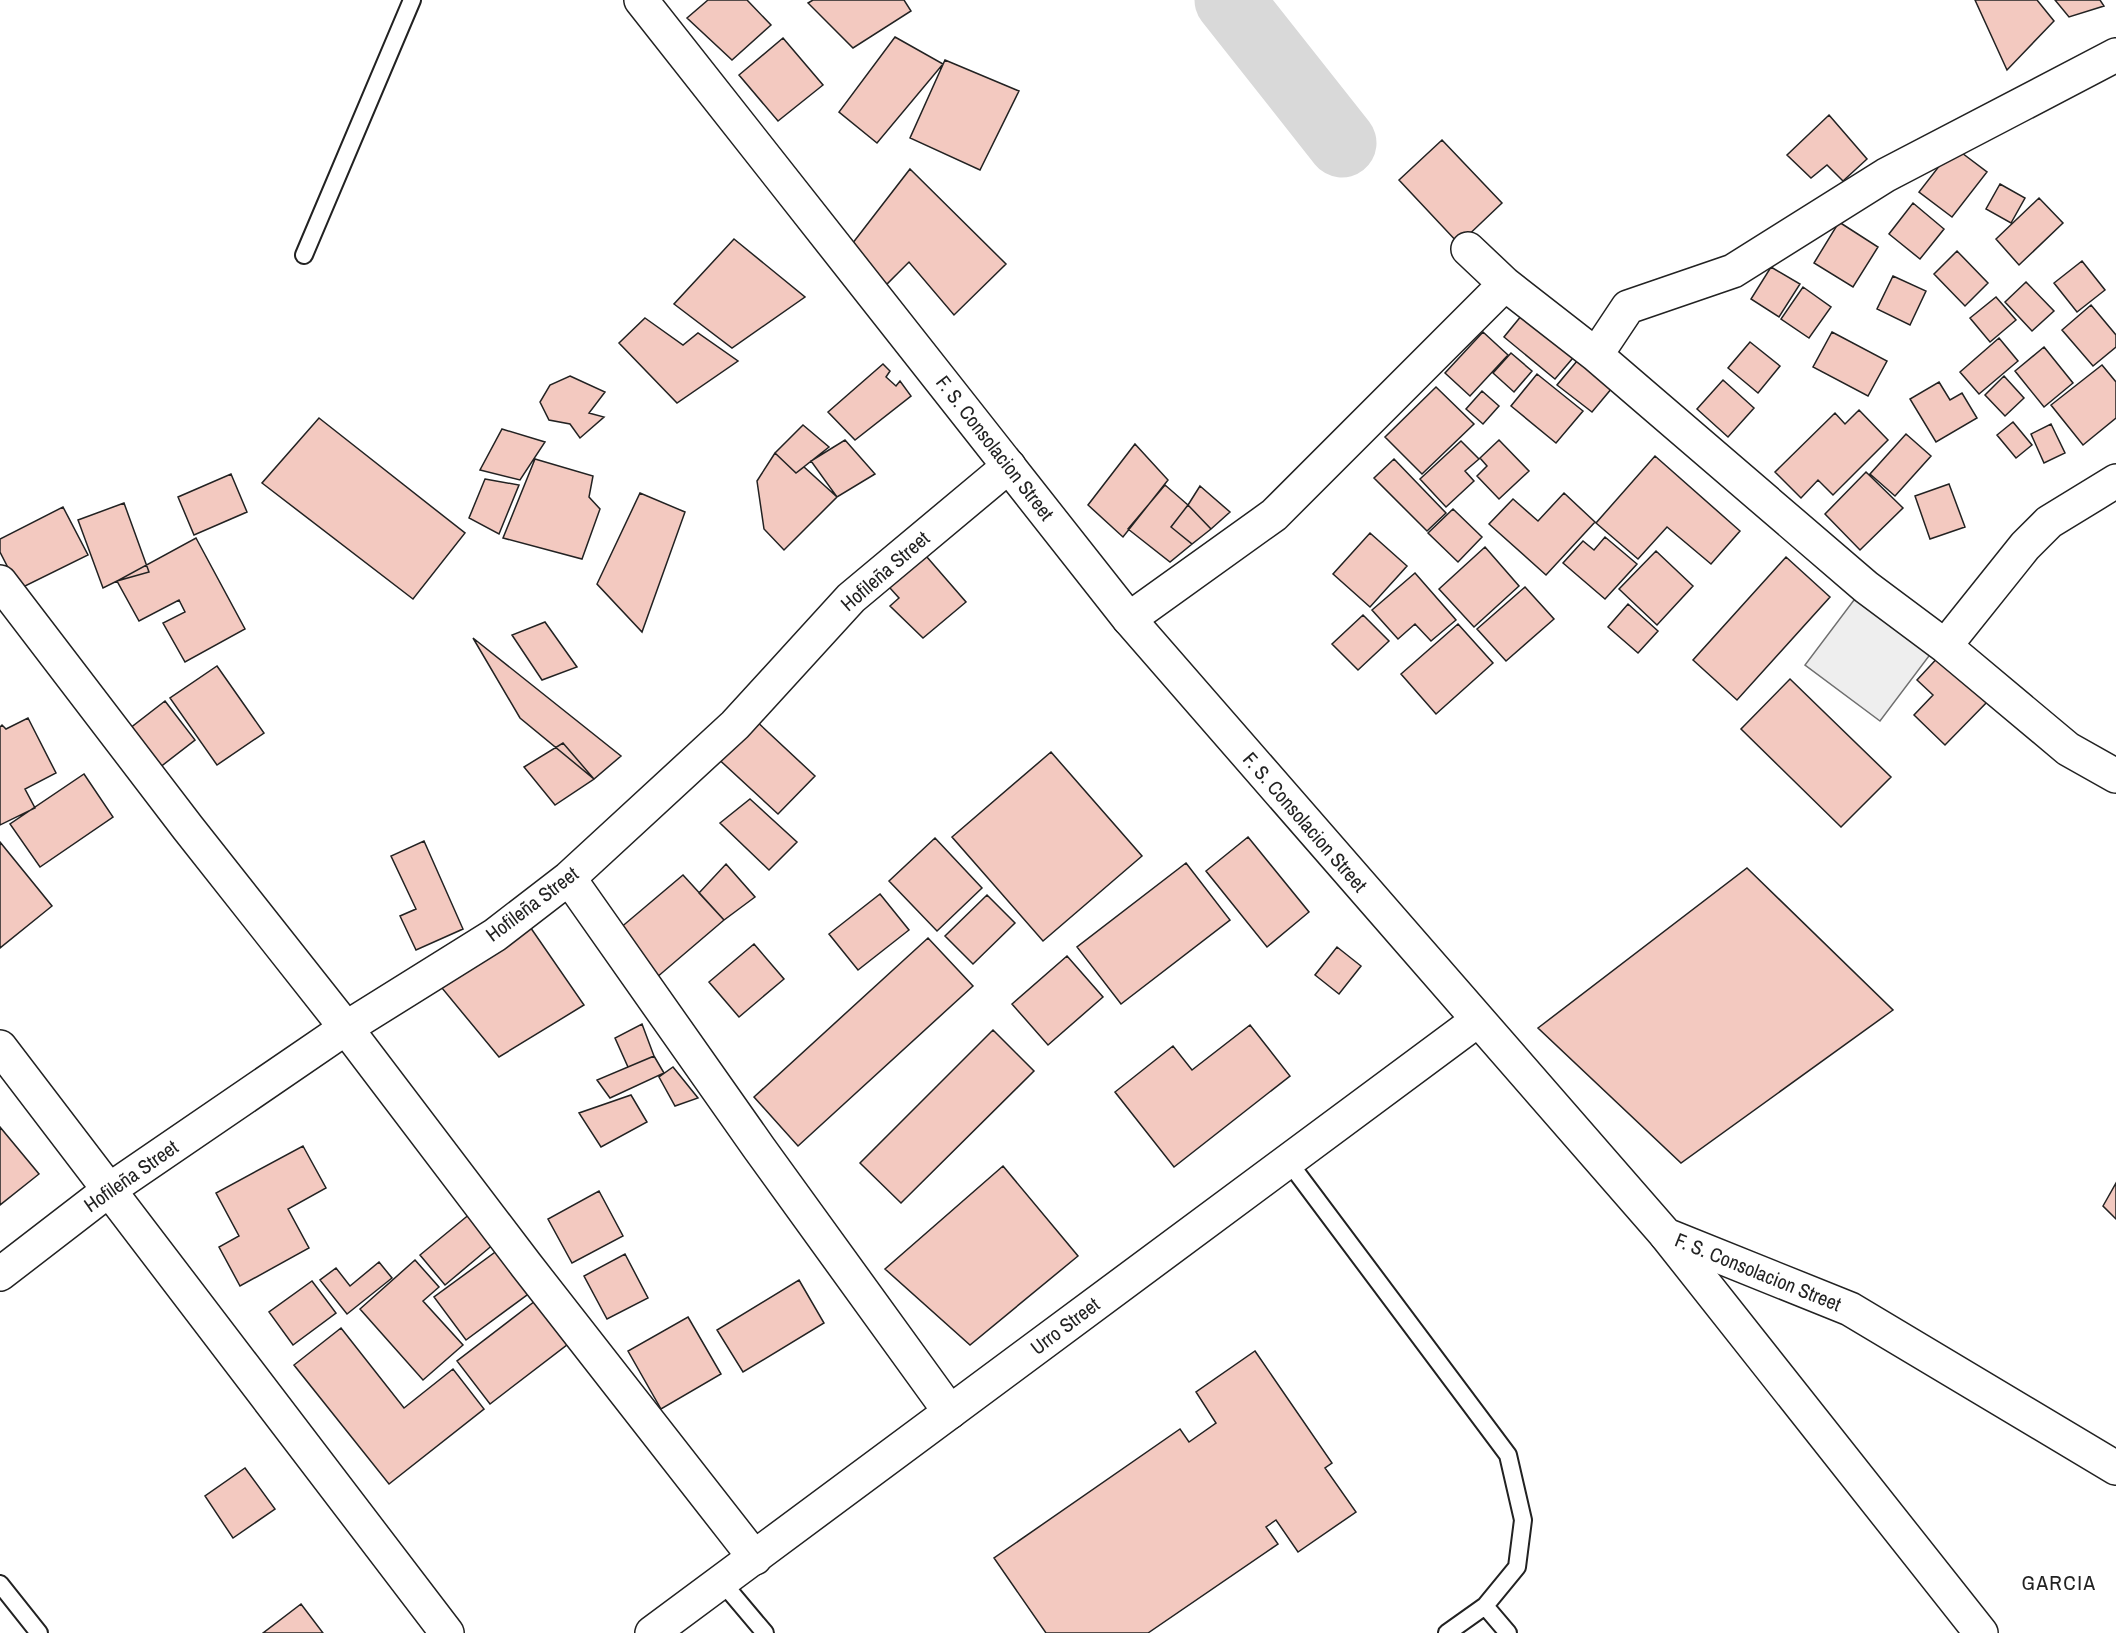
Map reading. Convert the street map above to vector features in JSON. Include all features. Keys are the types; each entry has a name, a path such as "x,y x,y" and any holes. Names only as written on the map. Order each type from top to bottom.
{"street":[{"name":"F. S. Consolacion Street","path":"641,0 1129,619 1666,1235 1850,1309 2116,1468"},
{"path":"1596,355 1628,307 1733,271 1886,175 2116,55"},
{"path":"1468,249 1504,284 1596,355 1866,587 1946,646 2068,749 2116,776"},
{"path":"1129,619 1274,514 1504,284"},
{"name":"Hofileña Street","path":"0,1274 109,1190 346,1028 495,934 569,878 735,725 851,597 1009,466"},
{"path":"1946,646 2025,546 2049,522 2116,481"},
{"path":"0,582 188,828 346,1028 526,1265 755,1558"},
{"path":"569,878 759,1148 950,1412"},
{"name":"Urro Street","path":"652,1633 1478,1020"},
{"path":"0,1047 447,1633"},
{"path":"1666,1235 1981,1633"}],"lane":[{"path":"304,255 412,0"},
{"path":"1288,1161 1508,1455 1523,1520 1517,1567 1485,1606 1447,1633"},
{"path":"722,1582 765,1633"},
{"path":"0,1584 39,1633"},
{"path":"1485,1606 1508,1633"}],"shaded area":[{"path":"1857,596 1932,652 1880,721 1805,665"}],"building":[{"path":"708,0 747,0 771,25 732,60 687,18"},
{"path":"813,0 904,0 911,11 853,48 808,3"},
{"path":"1975,0 2037,0 2054,21 2007,70"},
{"path":"2055,0 2100,0 2104,6 2069,17"},
{"path":"895,37 943,64 877,143 839,112"},
{"path":"783,38 823,85 778,121 739,75"},
{"path":"945,60 1019,91 980,170 910,138"},
{"path":"1829,115 1867,159 1843,181 1827,165 1811,178 1787,155"},
{"path":"1442,140 1502,203 1459,244 1399,180"},
{"path":"1954,147 1987,172 1952,217 1919,192"},
{"path":"910,169 1006,264 954,315 909,262 885,286 852,244"},
{"path":"2000,184 2025,198 2011,223 1986,209"},
{"path":"2039,198 2063,223 2019,265 1996,239"},
{"path":"1913,203 1944,229 1920,259 1889,234"},
{"path":"1839,222 1878,247 1853,287 1814,263"},
{"path":"734,239 805,297 732,348 674,304"},
{"path":"1957,251 1988,283 1965,306 1934,274"},
{"path":"2082,261 2105,290 2077,312 2054,283"},
{"path":"1771,267 1800,284 1779,317 1751,299"},
{"path":"1893,276 1926,291 1910,325 1877,309"},
{"path":"2026,282 2054,311 2032,331 2005,302"},
{"path":"1803,287 1831,307 1809,338 1781,319"},
{"path":"1996,297 2016,320 1990,342 1970,318"},
{"path":"2091,305 2116,335 2116,347 2093,366 2062,330"},
{"path":"1526,310 1578,352 1555,379 1504,337"},
{"path":"645,318 683,345 698,333 738,361 677,403 619,343"},
{"path":"1483,332 1508,355 1470,396 1445,373"},
{"path":"1832,332 1887,361 1868,396 1813,367"},
{"path":"1999,338 2018,361 1979,394 1960,372"},
{"path":"1750,342 1780,366 1758,393 1728,368"},
{"path":"2044,347 2073,383 2044,407 2015,371"},
{"path":"1511,353 1532,371 1514,392 1493,373"},
{"path":"1582,355 1617,382 1592,412 1557,385"},
{"path":"883,364 890,371 886,377 896,386 900,381 911,396 855,440 828,412"},
{"path":"2102,365 2116,382 2116,418 2083,445 2051,405"},
{"path":"1537,374 1583,411 1556,443 1511,406"},
{"path":"570,376 605,392 589,413 604,417 580,438 570,424 549,420 540,402 550,385"},
{"path":"2004,376 2024,398 2005,416 1985,395"},
{"path":"1723,380 1754,408 1728,437 1697,409"},
{"path":"1939,382 1950,400 1962,393 1977,418 1936,442 1910,399"},
{"path":"1436,387 1474,424 1422,474 1385,437"},
{"path":"1482,391 1499,406 1483,424 1466,409"},
{"path":"1859,410 1888,440 1833,495 1818,480 1801,498 1775,472 1835,413 1845,424"},
{"path":"319,418 465,533 413,599 262,483"},
{"path":"2013,422 2032,445 2016,458 1997,435"},
{"path":"2051,424 2065,453 2044,463 2031,434"},
{"path":"803,425 829,447 796,473 775,453"},
{"path":"502,429 545,442 520,480 480,470"},
{"path":"1906,434 1931,456 1895,496 1870,474"},
{"path":"845,440 875,474 837,497 811,461"},
{"path":"1499,440 1529,471 1499,499 1477,476 1487,466 1480,458"},
{"path":"1461,441 1479,459 1465,471 1474,481 1446,507 1420,479"},
{"path":"1135,444 1168,480 1123,537 1088,505"},
{"path":"775,453 796,473 804,467 837,497 784,550 764,529 757,481"},
{"path":"1655,456 1740,531 1711,564 1667,527 1638,559 1596,523"},
{"path":"535,459 593,476 589,497 600,509 582,559 503,538"},
{"path":"1394,459 1446,513 1427,531 1374,478"},
{"path":"1866,472 1903,508 1860,550 1825,514"},
{"path":"231,474 247,512 194,535 178,497"},
{"path":"485,479 519,485 499,534 469,518"},
{"path":"1949,484 1965,527 1930,539 1915,496"},
{"path":"1165,485 1188,505 1171,527 1192,544 1170,562 1128,529"},
{"path":"1200,486 1230,512 1211,529 1188,505"},
{"path":"640,493 685,512 642,632 597,584"},
{"path":"1564,493 1595,522 1546,575 1489,524 1513,499 1538,521"},
{"path":"124,503 149,572 117,581 103,588 78,520"},
{"path":"1188,505 1211,529 1192,544 1171,527"},
{"path":"63,507 88,555 19,589 0,552 0,539"},
{"path":"1453,509 1482,537 1458,562 1428,533"},
{"path":"1370,533 1407,566 1370,607 1333,574"},
{"path":"1605,537 1637,564 1605,599 1563,563 1583,541 1594,550"},
{"path":"196,538 245,629 185,662 163,623 185,612 179,600 139,621 117,581"},
{"path":"1485,547 1519,586 1474,627 1439,589"},
{"path":"920,549 966,602 923,638 890,606 899,598 880,577"},
{"path":"1656,551 1693,586 1657,625 1619,589"},
{"path":"1786,557 1830,597 1737,700 1693,660"},
{"path":"1415,573 1456,620 1431,641 1415,624 1398,639 1372,610"},
{"path":"1525,587 1554,619 1506,661 1477,629"},
{"path":"1628,604 1658,631 1638,653 1608,627"},
{"path":"1363,615 1389,641 1358,670 1332,644"},
{"path":"545,622 577,667 542,680 512,635"},
{"path":"1458,624 1493,663 1436,714 1401,674"},
{"path":"473,638 621,756 594,779 520,718"},
{"path":"1942,653 1990,699 1945,745 1914,715 1933,695 1917,680"},
{"path":"217,666 264,733 217,765 170,698"},
{"path":"1790,679 1891,777 1841,827 1741,729"},
{"path":"165,701 195,740 150,775 120,736"},
{"path":"28,718 56,773 25,789 35,808 0,825 0,727 2,725 6,729"},
{"path":"753,718 815,776 778,814 713,754"},
{"path":"563,743 594,779 555,805 524,767"},
{"path":"1051,752 1142,856 1043,941 952,837"},
{"path":"84,774 113,817 40,867 10,824"},
{"path":"750,799 797,842 769,870 720,823"},
{"path":"1248,837 1309,912 1267,947 1206,871"},
{"path":"935,838 982,888 937,931 889,881"},
{"path":"424,841 463,929 416,950 400,916 416,909 391,856"},
{"path":"0,842 52,906 0,948"},
{"path":"1186,863 1230,920 1121,1004 1077,947"},
{"path":"726,864 755,897 724,920 699,893"},
{"path":"1747,868 1893,1010 1681,1163 1538,1028"},
{"path":"683,875 724,920 656,978 619,929"},
{"path":"880,894 909,930 858,970 829,934"},
{"path":"987,895 1015,923 973,964 945,936"},
{"path":"526,921 584,1005 499,1057 437,982"},
{"path":"928,938 973,986 798,1146 754,1097"},
{"path":"754,944 784,979 739,1017 709,982"},
{"path":"1337,947 1361,966 1339,994 1315,975"},
{"path":"1067,956 1103,997 1048,1045 1012,1004"},
{"path":"642,1024 654,1056 628,1067 615,1038"},
{"path":"1250,1025 1290,1076 1174,1167 1115,1092 1173,1046 1192,1070"},
{"path":"993,1030 1034,1071 901,1203 860,1163"},
{"path":"654,1056 664,1073 610,1098 597,1080"},
{"path":"673,1067 698,1098 675,1106 659,1077"},
{"path":"631,1095 647,1122 601,1147 579,1113"},
{"path":"0,1127 39,1174 0,1205"},
{"path":"303,1146 326,1188 288,1209 309,1248 240,1286 219,1247 239,1236 216,1193"},
{"path":"1003,1166 1078,1256 970,1345 885,1269"},
{"path":"2116,1183 2116,1219 2103,1206"},
{"path":"599,1191 623,1236 572,1263 548,1219"},
{"path":"471,1213 495,1243 445,1285 420,1255"},
{"path":"498,1250 531,1292 466,1340 434,1297"},
{"path":"625,1254 648,1298 607,1319 584,1276"},
{"path":"415,1260 439,1287 423,1301 463,1345 423,1380 360,1309"},
{"path":"379,1262 392,1278 347,1314 320,1280 336,1268 350,1286"},
{"path":"799,1280 824,1323 743,1372 717,1330"},
{"path":"312,1281 336,1313 293,1345 269,1312"},
{"path":"539,1298 572,1341 490,1404 457,1361"},
{"path":"688,1317 721,1374 661,1409 628,1351"},
{"path":"341,1328 404,1408 453,1369 484,1409 389,1484 294,1365"},
{"path":"1255,1351 1332,1463 1325,1468 1356,1512 1298,1552 1276,1520 1266,1527 1278,1544 1148,1633 1046,1633 994,1558 1180,1429 1189,1442 1216,1423 1196,1392"},
{"path":"245,1468 275,1509 233,1538 205,1496"},
{"path":"301,1604 323,1633 263,1633"}],"waterway":[{"path":"1229,0 1342,143"}],"district":[{"name":"GARCIA","path":"2059,1583"}]}
